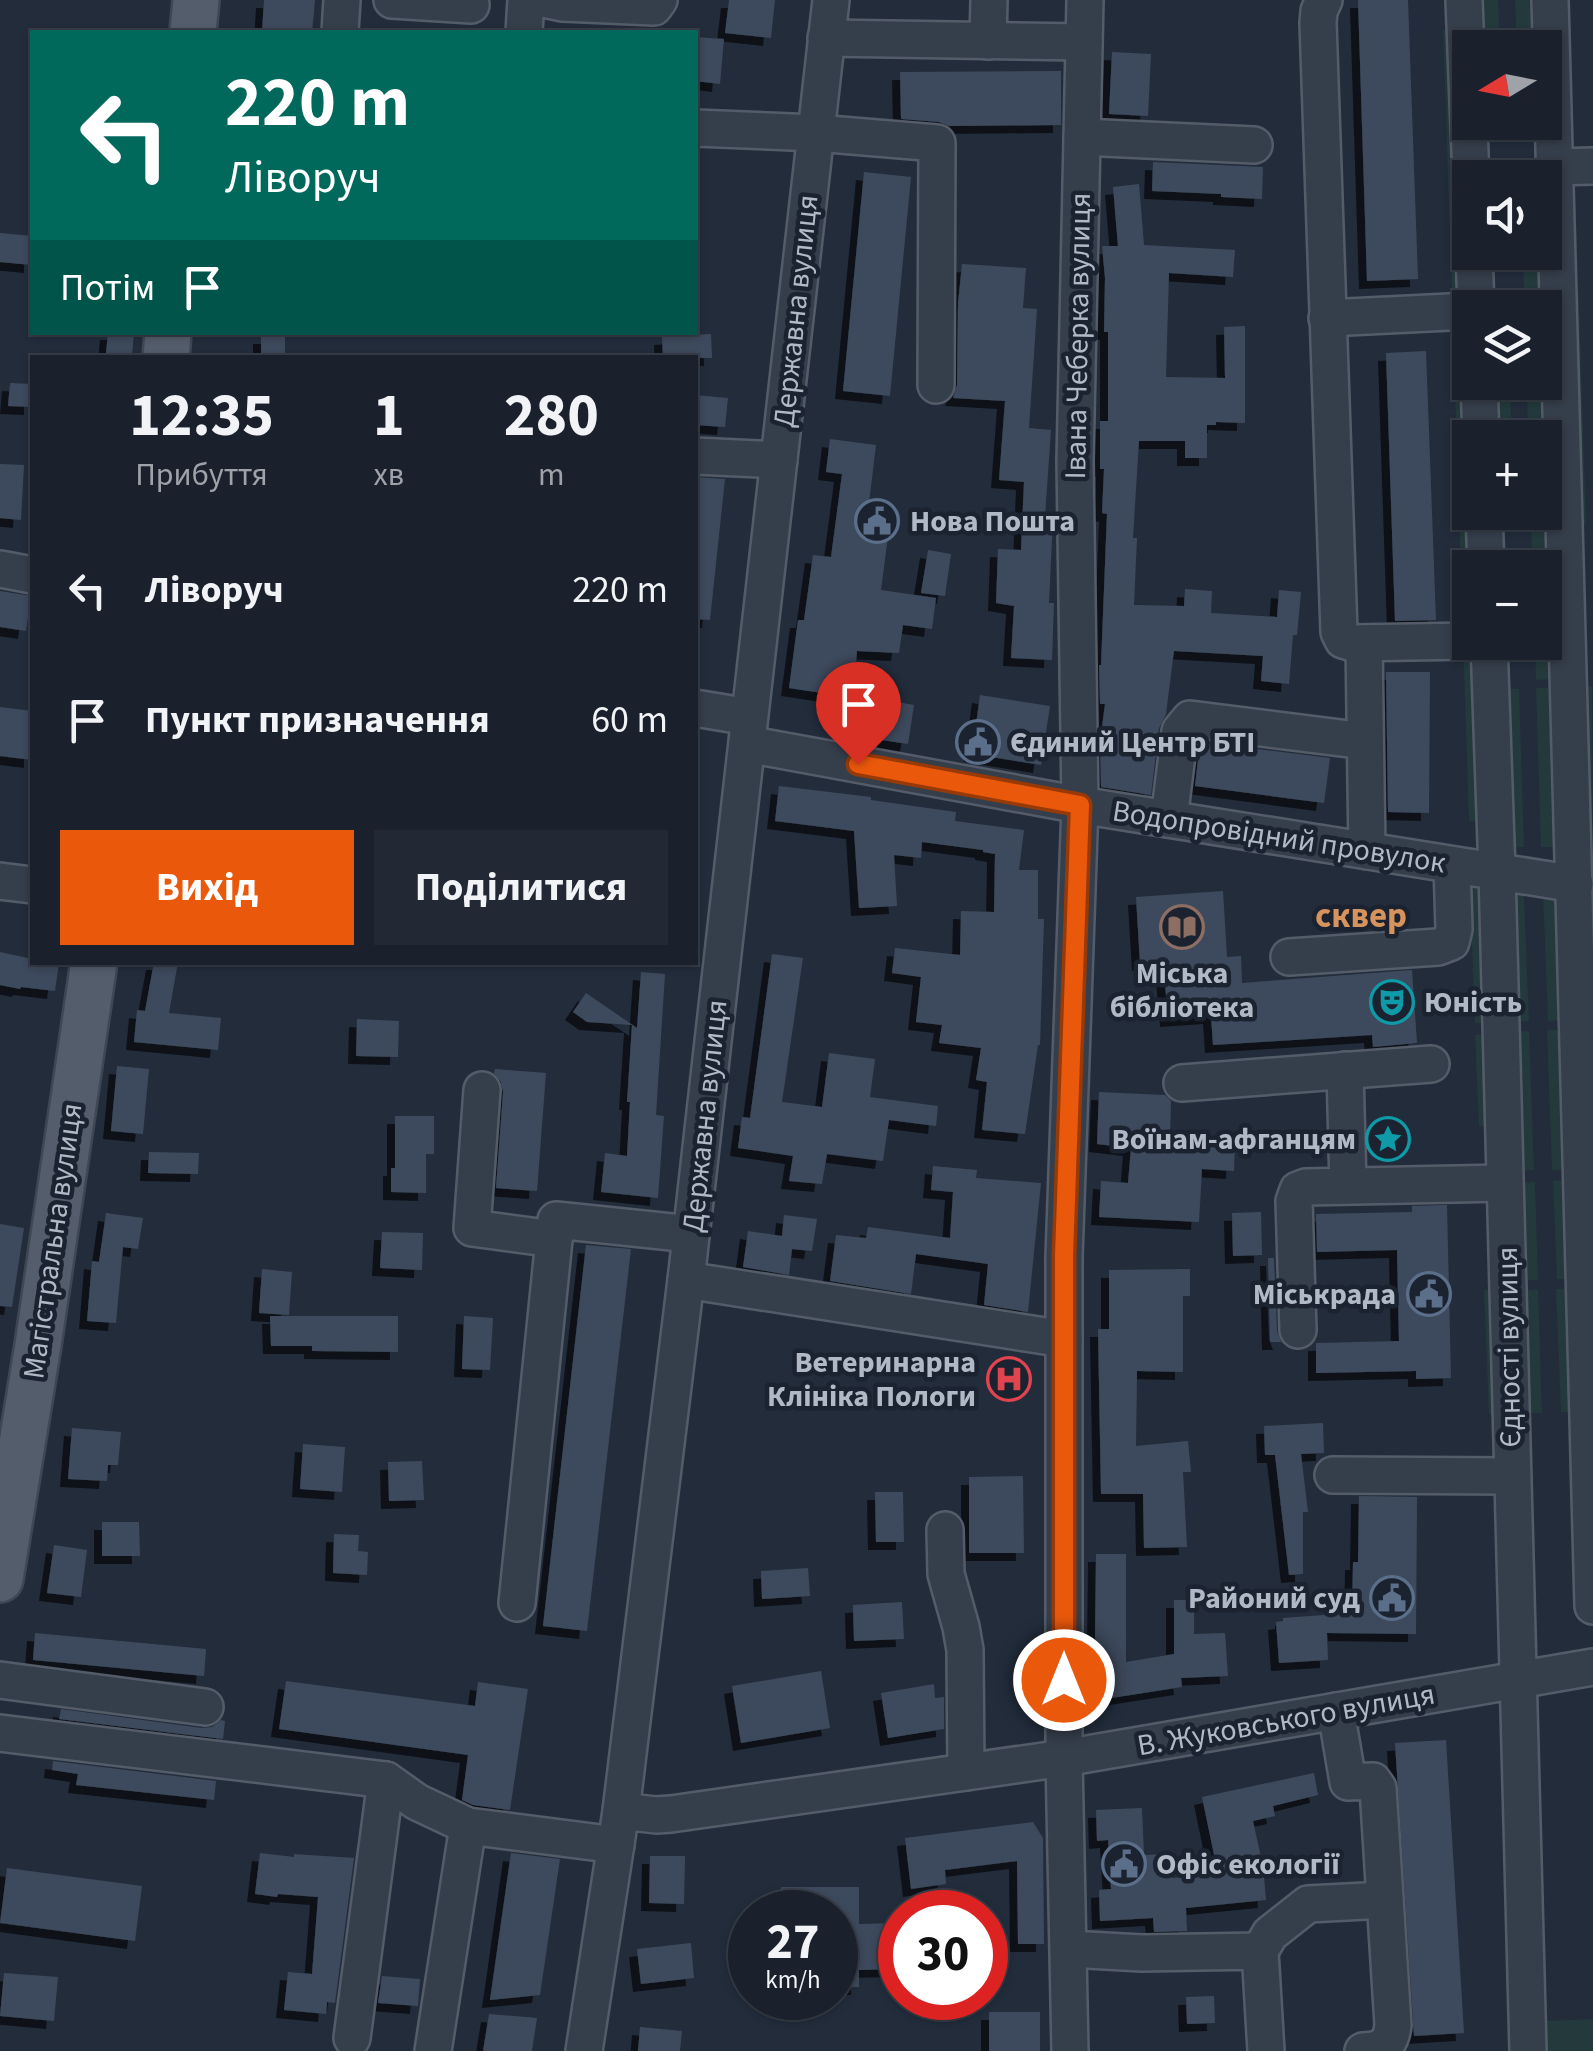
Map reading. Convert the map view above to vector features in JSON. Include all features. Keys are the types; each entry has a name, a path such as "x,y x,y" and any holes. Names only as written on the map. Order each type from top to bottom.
{"main road":[{"path":"193,30 196,0"},
{"name":"Магістральна вулиця","path":"0,1579 94,965"}],"street":[{"path":"340,30 342,0"},
{"path":"392,0 471,5"},
{"path":"524,30 526,0"},
{"path":"548,0 654,7 659,0"},
{"name":"Державна вулиця","path":"584,2051 621,1810 686,1280 831,0"},
{"path":"988,41 990,0"},
{"name":"Івана Чеберка вулиця","path":"1070,2051 1064,1758 1064,1339 1080,805 1075,461 1084,0"},
{"path":"1324,0 1318,23 1338,626 1343,640 1452,640"},
{"path":"1464,0 1470,160"},
{"path":"1550,0 1554,160"},
{"path":"826,38 1084,42"},
{"path":"698,128 937,143 936,385"},
{"path":"1082,138 1254,145"},
{"path":"1562,167 1593,166"},
{"path":"1561,270 1579,532 1593,1606"},
{"path":"1328,318 1452,310"},
{"path":"698,456 779,460"},
{"path":"0,570 30,575"},
{"path":"1364,642 1368,851"},
{"name":"Єдності вулиця","path":"1489,660 1528,2051"},
{"name":"Водопровідний провулок","path":"698,709 748,730 1080,805 1497,872 1581,906"},
{"path":"1169,820 1180,730 1190,719 1366,741"},
{"path":"1290,957 1451,942 1452,865"},
{"path":"0,881 30,885"},
{"path":"1182,1083 1431,1064"},
{"path":"1345,1070 1348,1186"},
{"path":"482,1090 472,1228 554,1239"},
{"path":"1298,1330 1295,1195 1302,1188 1504,1182"},
{"path":"517,1604 556,1220 691,1234"},
{"path":"686,1280 1064,1339"},
{"path":"1333,1475 1512,1476"},
{"path":"945,1530 946,1574 965,1650 966,1772"},
{"name":"В. Жуковського вулиця","path":"621,1810 671,1814 1064,1758 1593,1667"},
{"path":"0,1680 205,1707"},
{"path":"1336,1711 1348,1782 1369,1780 1377,1784 1392,2036 1379,2049 1363,2051"},
{"path":"0,1733 386,1780 417,1802 468,1826 616,1846"},
{"path":"352,2038 386,1780"},
{"path":"433,2051 468,1826"},
{"path":"1266,2051 1260,1951 1270,1934 1308,1904 1385,1900"},
{"path":"1070,1948 1142,1953 1260,1951"}],"green space":[{"path":"1480,0 1498,0 1499,30 1481,30"},
{"path":"1515,0 1532,0 1533,30 1516,30"},
{"path":"1443,30 1452,30 1452,140 1458,140 1458,160 1452,160 1452,270 1462,270 1463,290 1452,290 1452,294"},
{"path":"1564,181 1575,181 1586,525 1576,526"},
{"path":"1523,270 1540,270 1541,290 1524,290"},
{"path":"1455,400 1466,400 1467,420 1456,420"},
{"path":"1492,400 1511,400 1511,420 1493,420"},
{"path":"1527,400 1544,400 1545,420 1528,420"},
{"path":"1459,530 1470,530 1470,550 1460,550"},
{"path":"1531,530 1548,530 1549,550 1532,550"},
{"path":"1464,660 1475,660 1480,821 1469,821"},
{"path":"1535,660 1552,660 1553,679 1536,680"},
{"path":"1592,686 1593,871 1588,871 1582,687"},
{"path":"1536,688 1553,688 1558,847 1541,847"},
{"path":"1501,689 1519,689 1524,847 1506,848"},
{"path":"1470,889 1481,889 1486,1023 1475,1023"},
{"path":"1543,894 1560,894 1565,1020 1548,1021"},
{"path":"1524,895 1529,1021 1511,1022 1507,896"},
{"path":"1547,1030 1565,1030 1570,1169 1552,1170"},
{"path":"1529,1031 1534,1170 1516,1171 1511,1032"},
{"path":"1486,1034 1490,1126 1479,1126 1475,1035"},
{"path":"1553,1181 1570,1181 1574,1279 1557,1279"},
{"path":"1535,1182 1538,1280 1520,1281 1517,1183"},
{"path":"1574,1288 1578,1412 1561,1412 1556,1289"},
{"path":"1495,1289 1500,1414 1489,1414 1484,1290"},
{"path":"1520,1290 1538,1290 1542,1413 1525,1413"},
{"path":"1593,2019 1593,2051 1542,2051 1541,2021"}],"building":[{"path":"264,0 315,0 312,30 262,30"},
{"path":"729,0 775,0 771,38 725,33"},
{"path":"1358,0 1408,0 1418,279 1367,281"},
{"path":"698,37 724,39 720,84 698,81"},
{"path":"1112,52 1151,54 1148,116 1109,114"},
{"path":"1061,71 1061,125 949,126 901,119 900,72"},
{"path":"1153,162 1263,167 1262,199 1152,191"},
{"path":"864,172 911,177 890,396 843,391"},
{"path":"1139,184 1144,245 1235,250 1233,277 1169,273 1166,377 1225,378 1224,327 1245,326 1245,423 1207,425 1207,458 1185,458 1185,441 1139,441 1133,538 1137,538 1134,605 1184,606 1185,589 1212,591 1211,613 1277,617 1279,590 1301,592 1289,684 1261,681 1263,656 1174,651 1151,795 1101,787 1100,742 1105,704 1100,704 1099,665 1107,514 1102,513 1100,421 1108,421 1108,332 1104,332 1102,246 1118,246 1113,187"},
{"path":"0,233 30,236 30,265 0,262"},
{"path":"962,264 1026,268 1023,308 1037,309 1029,428 1051,430 1045,517 1053,517 1049,603 1054,603 1052,660 1011,658 1014,606 996,603 998,549 1021,550 1024,482 999,480 1005,401 953,398 957,385"},
{"path":"711,334 712,358 663,355 662,337"},
{"path":"108,335 134,335 132,355 106,353"},
{"path":"261,336 285,336 285,355 261,355"},
{"path":"1426,351 1436,620 1395,621 1386,353"},
{"path":"10,383 30,384 30,407 8,406"},
{"path":"698,395 728,398 725,427 698,425"},
{"path":"830,439 876,445 869,503 892,506 881,590 936,598 932,629 903,625 899,653 857,651 855,676 895,682 892,701 914,705 908,744 842,734 848,697 789,688 798,620 804,620 813,555 831,557 842,474 826,472"},
{"path":"0,464 24,465 21,520 0,518"},
{"path":"698,477 725,479 710,620 698,619"},
{"path":"928,550 951,554 945,596 921,593"},
{"path":"0,591 30,596 26,631 0,627"},
{"path":"1386,672 1430,672 1429,813 1388,812"},
{"path":"980,695 1050,706 1041,765 972,754"},
{"path":"0,707 30,711 30,760 0,756"},
{"path":"1200,742 1330,758 1324,803 1195,786"},
{"path":"779,786 956,812 955,821 1024,830 1019,870 1038,870 1038,919 1044,919 1040,1045 1025,1134 982,1130 987,1082 976,1080 981,1048 939,1043 942,1025 916,1022 921,977 892,973 895,948 960,955 961,911 994,912 995,854 922,842 921,858 894,855 897,906 859,908 854,831 775,821"},
{"path":"1223,891 1227,957 1241,956 1242,983 1412,970 1417,1043 1373,1047 1372,1035 1213,1045 1211,1016 1168,1019 1163,961 1140,963 1136,897"},
{"path":"0,952 30,959 30,965 59,965 55,991 0,985"},
{"path":"772,954 803,958 782,1102 822,1107 829,1053 875,1059 870,1097 938,1106 936,1126 889,1120 883,1161 827,1154 822,1184 789,1181 793,1156 738,1148 742,1117 750,1118"},
{"path":"153,965 177,965 169,1013 221,1018 218,1050 134,1042 137,1010 145,1011"},
{"path":"641,972 665,974 656,1115 664,1116 658,1198 601,1192 605,1153 627,1156 632,1025 587,1022 573,1012 586,993 637,1028"},
{"path":"357,1019 399,1021 398,1057 356,1056"},
{"path":"117,1066 149,1069 143,1134 111,1131"},
{"path":"495,1069 546,1073 537,1191 496,1188 503,1092"},
{"path":"1099,1092 1165,1095 1171,1101 1170,1139 1235,1142 1234,1171 1202,1169 1199,1222 1099,1217 1101,1181 1128,1183 1131,1148 1097,1144"},
{"path":"395,1116 434,1116 434,1154 426,1154 426,1193 391,1192"},
{"path":"149,1152 199,1153 198,1174 148,1173"},
{"path":"933,1166 977,1170 976,1178 1041,1183 1028,1312 984,1305 988,1264 916,1254 911,1294 830,1281 836,1235 866,1238 868,1227 950,1238 953,1192 931,1190"},
{"path":"1447,1205 1451,1378 1416,1379 1416,1371 1316,1373 1316,1343 1399,1341 1397,1250 1317,1252 1316,1214 1412,1212 1412,1206"},
{"path":"1261,1212 1262,1255 1233,1256 1232,1213"},
{"path":"106,1213 143,1218 138,1249 123,1247 116,1323 87,1321 92,1261 99,1262"},
{"path":"784,1215 817,1219 812,1251 792,1249 789,1275 743,1267 748,1231 782,1236"},
{"path":"0,1224 24,1228 12,1307 0,1306"},
{"path":"382,1232 423,1233 422,1270 380,1268"},
{"path":"586,1245 631,1249 587,1631 543,1626"},
{"path":"1268,1258 1274,1258 1277,1331 1281,1342 1270,1342"},
{"path":"262,1269 292,1272 289,1315 259,1313"},
{"path":"1190,1269 1190,1296 1183,1296 1183,1372 1137,1371 1136,1446 1188,1441 1191,1472 1183,1472 1187,1547 1144,1548 1143,1494 1101,1494 1098,1329 1109,1329 1109,1270"},
{"path":"270,1316 398,1316 398,1352 312,1351 312,1346 271,1346"},
{"path":"464,1316 493,1318 490,1370 462,1369"},
{"path":"1323,1423 1324,1453 1301,1454 1308,1512 1303,1512 1303,1574 1289,1575 1275,1455 1265,1455 1264,1426"},
{"path":"72,1428 121,1432 118,1465 108,1465 107,1481 68,1479"},
{"path":"303,1444 345,1447 342,1492 300,1489"},
{"path":"422,1461 424,1500 389,1501 388,1462"},
{"path":"1023,1476 1024,1553 969,1553 969,1477"},
{"path":"875,1492 903,1492 904,1542 876,1542"},
{"path":"1359,1496 1417,1497 1416,1634 1327,1633 1328,1660 1279,1663 1276,1622 1283,1618 1352,1613"},
{"path":"102,1522 139,1522 140,1556 102,1556"},
{"path":"334,1534 359,1535 358,1551 368,1552 367,1575 333,1573"},
{"path":"54,1545 87,1550 81,1597 47,1593"},
{"path":"1096,1554 1126,1554 1126,1662 1174,1654 1174,1600 1194,1600 1194,1634 1225,1633 1228,1676 1181,1678 1182,1687 1105,1699 1095,1638"},
{"path":"808,1568 810,1596 762,1599 761,1571"},
{"path":"902,1602 904,1639 854,1641 853,1605"},
{"path":"35,1633 206,1649 204,1676 33,1660"},
{"path":"821,1671 830,1728 741,1743 732,1686"},
{"path":"286,1681 475,1706 478,1682 528,1689 510,1810 462,1800 468,1755 279,1729"},
{"path":"934,1684 935,1698 944,1697 944,1729 888,1738 881,1693"},
{"path":"61,1709 202,1728 221,1720 225,1721 223,1739 59,1719"},
{"path":"1446,1740 1464,2033 1414,2036 1395,1743"},
{"path":"53,1761 216,1781 214,1800 76,1785 78,1774 52,1770"},
{"path":"1314,1773 1318,1795 1273,1806 1275,1816 1253,1821 1266,1900 1186,1908 1187,1931 1154,1932 1153,1918 1100,1921 1099,1890 1111,1889 1108,1840 1097,1841 1096,1810 1142,1808 1144,1855 1170,1854 1172,1878 1218,1874 1202,1797"},
{"path":"1033,1822 1043,1838 1044,1944 1018,1944 1017,1861 945,1870 946,1884 911,1889 905,1838"},
{"path":"260,1853 354,1858 335,2003 327,2002 326,2014 284,2010 288,1972 312,1974 318,1897 255,1894"},
{"path":"511,1853 560,1859 540,1995 490,2000"},
{"path":"650,1856 685,1856 684,1904 649,1903"},
{"path":"7,1868 142,1886 135,1941 0,1923"},
{"path":"859,1887 859,1924 878,1924 878,1970 859,1970 858,1987 858,1890 781,1890"},
{"path":"691,1943 694,1978 641,1984 637,1949"},
{"path":"4,1973 58,1977 54,2021 0,2016"},
{"path":"382,1976 420,1979 418,2006 378,2003"},
{"path":"1214,1996 1215,2023 1187,2024 1186,1997"},
{"path":"1008,2012 1040,2012 1040,2051 989,2051 989,2020 1008,2020"},
{"path":"489,2014 537,2018 532,2051 483,2051"},
{"path":"640,2027 682,2031 680,2051 638,2051"}],"place":[{"name":"Нова Пошта","path":"877,521"},
{"name":"Єдиний Центр БТІ","path":"978,742"},
{"name":"Міська бібліотека","path":"1182,927"},
{"name":"Юність","path":"1392,1002"},
{"name":"Воїнам-афганцям","path":"1388,1139"},
{"name":"Міськрада","path":"1429,1294"},
{"name":"Ветеринарна Клініка Пологи","path":"1009,1379"},
{"name":"Районий суд","path":"1392,1598"},
{"name":"Офіс екології","path":"1124,1864"}],"district":[{"name":"сквер","path":"1361,916"}],"route":[{"path":"858,764 1080,805 1064,1256 1064,1680"}]}
